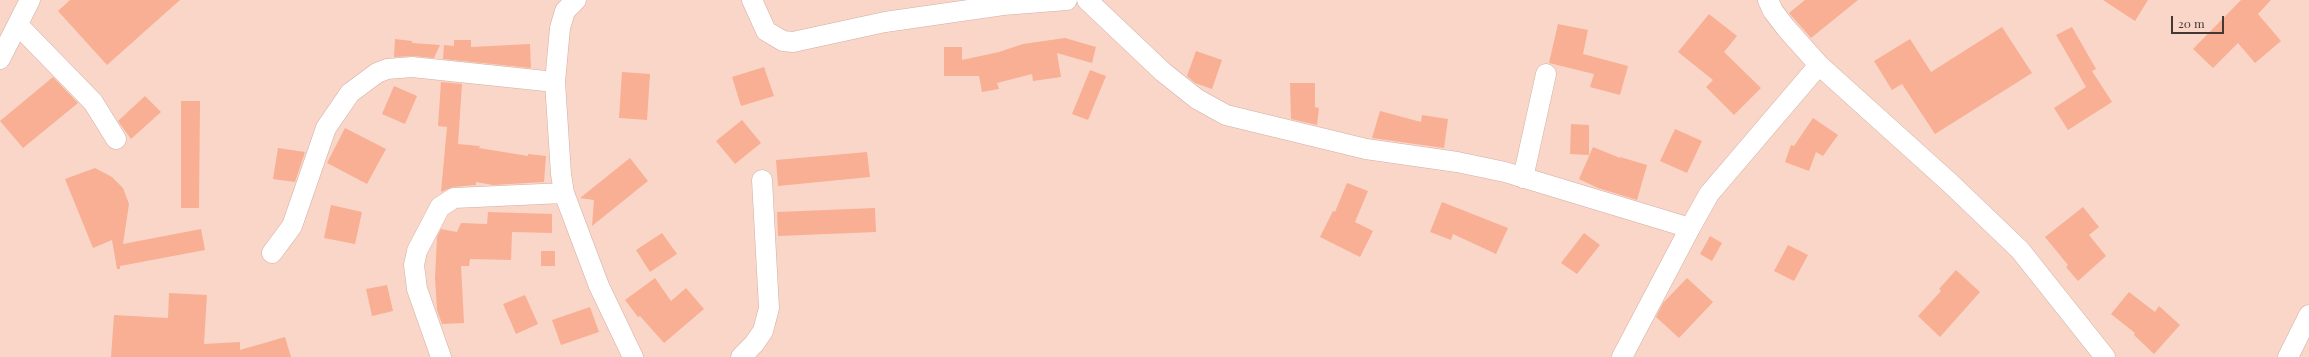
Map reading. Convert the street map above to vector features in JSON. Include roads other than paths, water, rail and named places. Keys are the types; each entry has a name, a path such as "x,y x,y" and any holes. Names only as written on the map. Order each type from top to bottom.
{"street":[{"path":"0,59 30,0"},
{"path":"576,0 565,11 560,28 555,82 561,174 564,192 599,286 633,357"},
{"path":"752,0 766,31 783,41 793,42 885,22 1003,5 1067,0"},
{"path":"1087,0 1163,72 1197,98 1226,115 1366,149 1457,162 1524,178 1690,228"},
{"path":"1768,0 1773,10 1786,28 1819,65 1950,183 2020,250 2105,357"},
{"path":"18,25 93,102 116,139"},
{"path":"1622,357 1709,194 1819,65"},
{"path":"272,253 292,226 326,128 350,93 377,73 388,69 412,67 555,82"},
{"path":"1524,178 1546,74"},
{"path":"741,357 754,344 763,331 768,308 762,180"},
{"path":"441,357 417,289 414,265 417,251 440,207 454,198 564,192"},
{"path":"2288,357 2309,316"}]}
